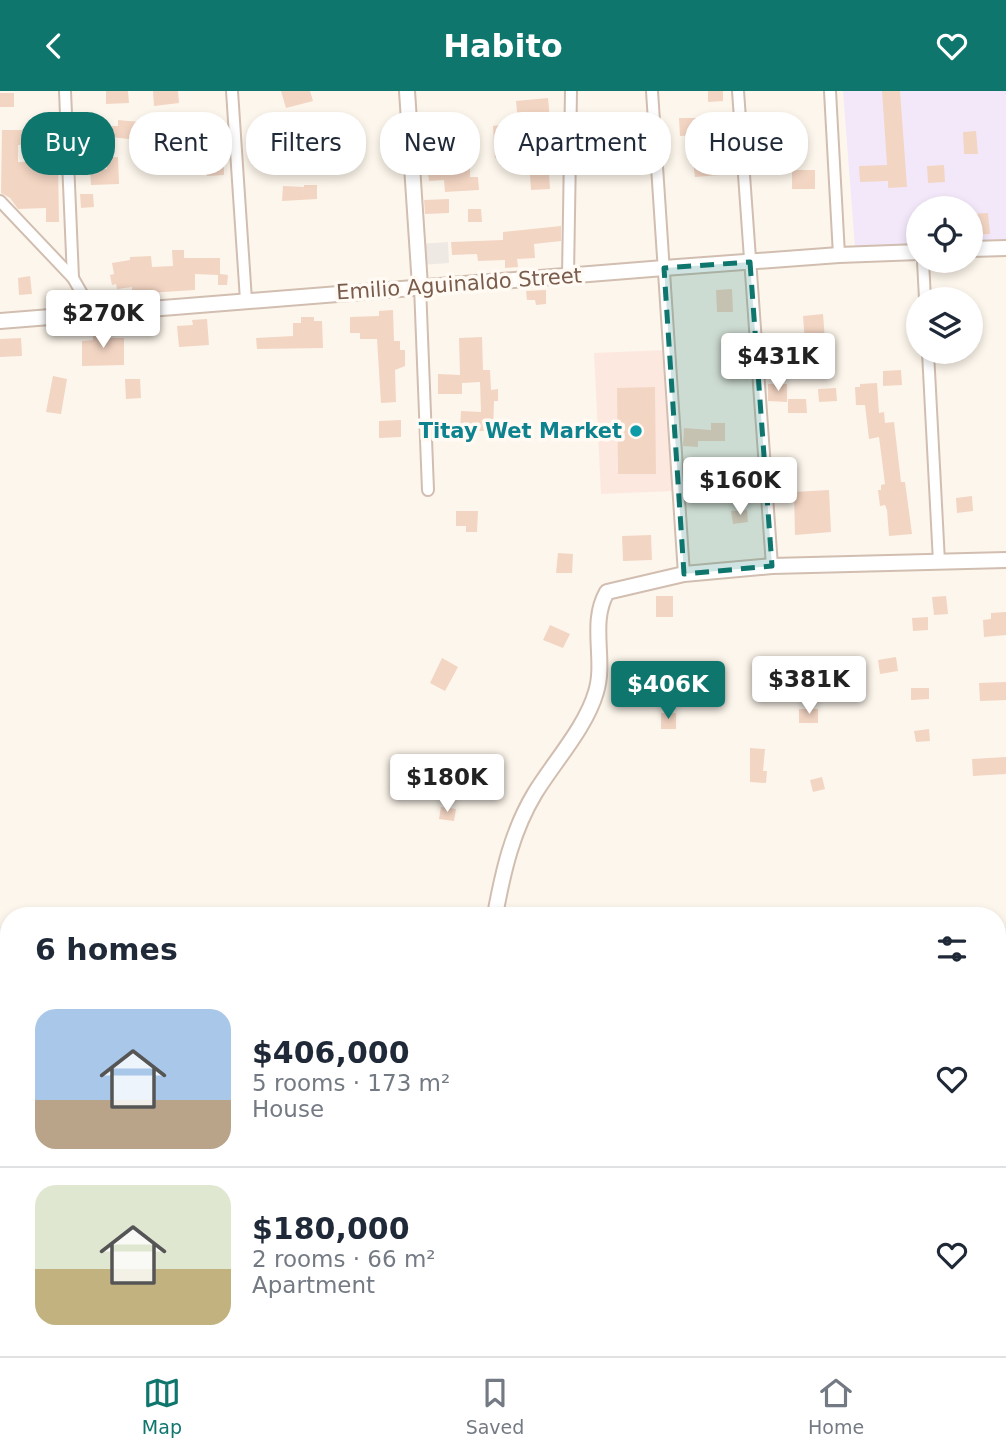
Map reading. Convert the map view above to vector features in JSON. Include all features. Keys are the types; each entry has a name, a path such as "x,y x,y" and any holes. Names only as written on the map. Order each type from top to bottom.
{"street":[{"path":"65,91 73,278"},
{"path":"232,91 246,300"},
{"path":"407,91 420,286 428,490"},
{"path":"568,275 571,91"},
{"path":"652,91 684,575"},
{"path":"738,91 772,566"},
{"path":"830,91 839,255"},
{"path":"0,201 73,278 93,313"},
{"path":"983,249 1006,248"},
{"name":"Emilio Aguinaldo Street","path":"0,321 750,261 906,252"},
{"path":"929,364 939,562"},
{"path":"497,907 516,830 534,796 584,720 595,697 599,682 599,612 607,592 684,575 772,566 1006,560"}],"highlighted area":[{"path":"750,262 772,566 684,574 664,268"}],"shaded area":[{"path":"843,91 1006,91 1006,239 983,240 983,196 906,196 906,245 855,247"},
{"path":"448,242 449,263 421,265 419,244"},
{"path":"666,350 673,491 601,494 594,353"}],"building":[{"path":"106,91 128,91 129,103 106,104"},
{"path":"153,91 178,91 179,103 154,106"},
{"path":"281,91 310,91 313,101 286,108"},
{"path":"708,91 723,91 723,101 708,102"},
{"path":"882,91 900,91 907,187 888,188 888,181 860,182 859,166 887,165"},
{"path":"0,93 14,93 14,107 0,107"},
{"path":"548,98 549,112 517,112 516,101"},
{"path":"679,118 685,118 685,136 680,136"},
{"path":"118,120 129,121 129,139 115,138 115,126 118,126"},
{"path":"2,130 21,130 18,162 21,162 21,175 58,175 59,222 46,222 46,208 18,209 10,198 1,193"},
{"path":"976,131 978,154 964,154 963,132"},
{"path":"115,157 118,157 119,184 91,185 90,175 115,175"},
{"path":"944,165 945,182 928,183 927,166"},
{"path":"808,170 815,170 815,189 792,189 792,175 808,175"},
{"path":"428,175 470,175 478,177 479,190 445,192 444,180 429,181"},
{"path":"530,175 549,175 550,189 531,190"},
{"path":"317,185 317,199 282,201 283,186"},
{"path":"80,194 93,194 94,207 81,208"},
{"path":"449,199 449,213 425,214 424,200"},
{"path":"468,209 481,209 482,222 468,222"},
{"path":"983,213 988,213 990,234 983,234"},
{"path":"561,226 561,241 534,244 535,258 517,259 518,267 505,268 505,260 478,261 477,254 452,255 451,242 503,240 503,232"},
{"path":"172,250 184,250 184,258 220,258 220,274 228,275 227,285 218,285 218,275 195,274 195,290 132,294 132,287 117,289 116,284 112,285 112,263 130,260 130,257 151,256 152,267 173,266"},
{"path":"30,276 32,294 19,295 18,278"},
{"path":"732,289 733,312 717,312 716,290"},
{"path":"546,290 546,304 536,305 535,300 527,300 526,291"},
{"path":"393,310 394,341 400,341 400,350 405,350 405,366 395,370 396,402 381,403 377,339 360,339 360,333 350,333 350,317 379,316 379,311"},
{"path":"823,314 825,340 805,341 803,316"},
{"path":"301,317 314,317 314,321 322,321 323,348 257,349 256,338 293,336 293,323 301,323"},
{"path":"207,319 209,345 179,347 177,326 193,325 192,320"},
{"path":"93,330 109,330 109,338 124,338 124,365 82,366 82,341 93,340"},
{"path":"482,337 483,370 490,370 491,390 498,389 498,401 494,401 493,431 460,431 461,411 481,412 480,382 462,383 462,394 438,394 438,374 460,375 459,338"},
{"path":"21,338 22,356 0,357 0,339"},
{"path":"901,370 902,385 883,386 883,371"},
{"path":"53,376 67,379 61,414 46,412"},
{"path":"125,379 140,379 141,398 126,399"},
{"path":"877,383 879,413 884,412 885,423 894,422 901,482 905,482 912,534 889,536 887,510 885,505 880,506 878,490 885,484 879,437 869,439 865,405 856,405 855,387"},
{"path":"768,384 787,384 787,402 768,401"},
{"name":"Titay Wet Market","path":"655,387 656,474 618,474 617,388"},
{"path":"836,388 837,401 819,402 818,389"},
{"path":"788,399 806,399 807,413 788,413"},
{"path":"401,420 401,437 379,438 379,421"},
{"path":"711,423 725,423 725,441 698,441 698,447 683,446 684,428 711,430"},
{"path":"829,490 831,532 795,535 794,492"},
{"path":"972,496 973,511 957,513 956,498"},
{"path":"747,510 748,522 733,524 731,511"},
{"path":"456,511 478,511 477,532 466,532 466,526 456,526"},
{"path":"651,535 652,560 623,561 622,536"},
{"path":"558,553 573,554 572,573 556,573"},
{"path":"656,596 673,596 673,617 656,617"},
{"path":"946,596 948,614 934,615 932,597"},
{"path":"1006,612 1006,635 984,637 983,620 991,619 991,613"},
{"path":"928,617 928,630 913,631 912,618"},
{"path":"550,625 570,634 563,648 543,640"},
{"path":"896,657 898,671 880,674 878,660"},
{"path":"442,658 458,667 445,691 430,683"},
{"path":"1006,682 1006,700 980,701 979,683"},
{"path":"911,688 929,688 929,699 911,700"},
{"path":"799,709 818,709 818,723 799,723"},
{"path":"661,713 676,713 676,729 661,729"},
{"path":"929,729 930,741 916,742 914,731"},
{"path":"750,748 765,749 763,771 767,771 766,783 750,782"},
{"path":"1006,757 1006,774 973,776 972,759"},
{"path":"822,777 825,789 813,792 810,780"},
{"path":"441,807 456,809 454,821 439,819"}],"place":[{"name":"Titay Wet Market","path":"636,431"}]}
